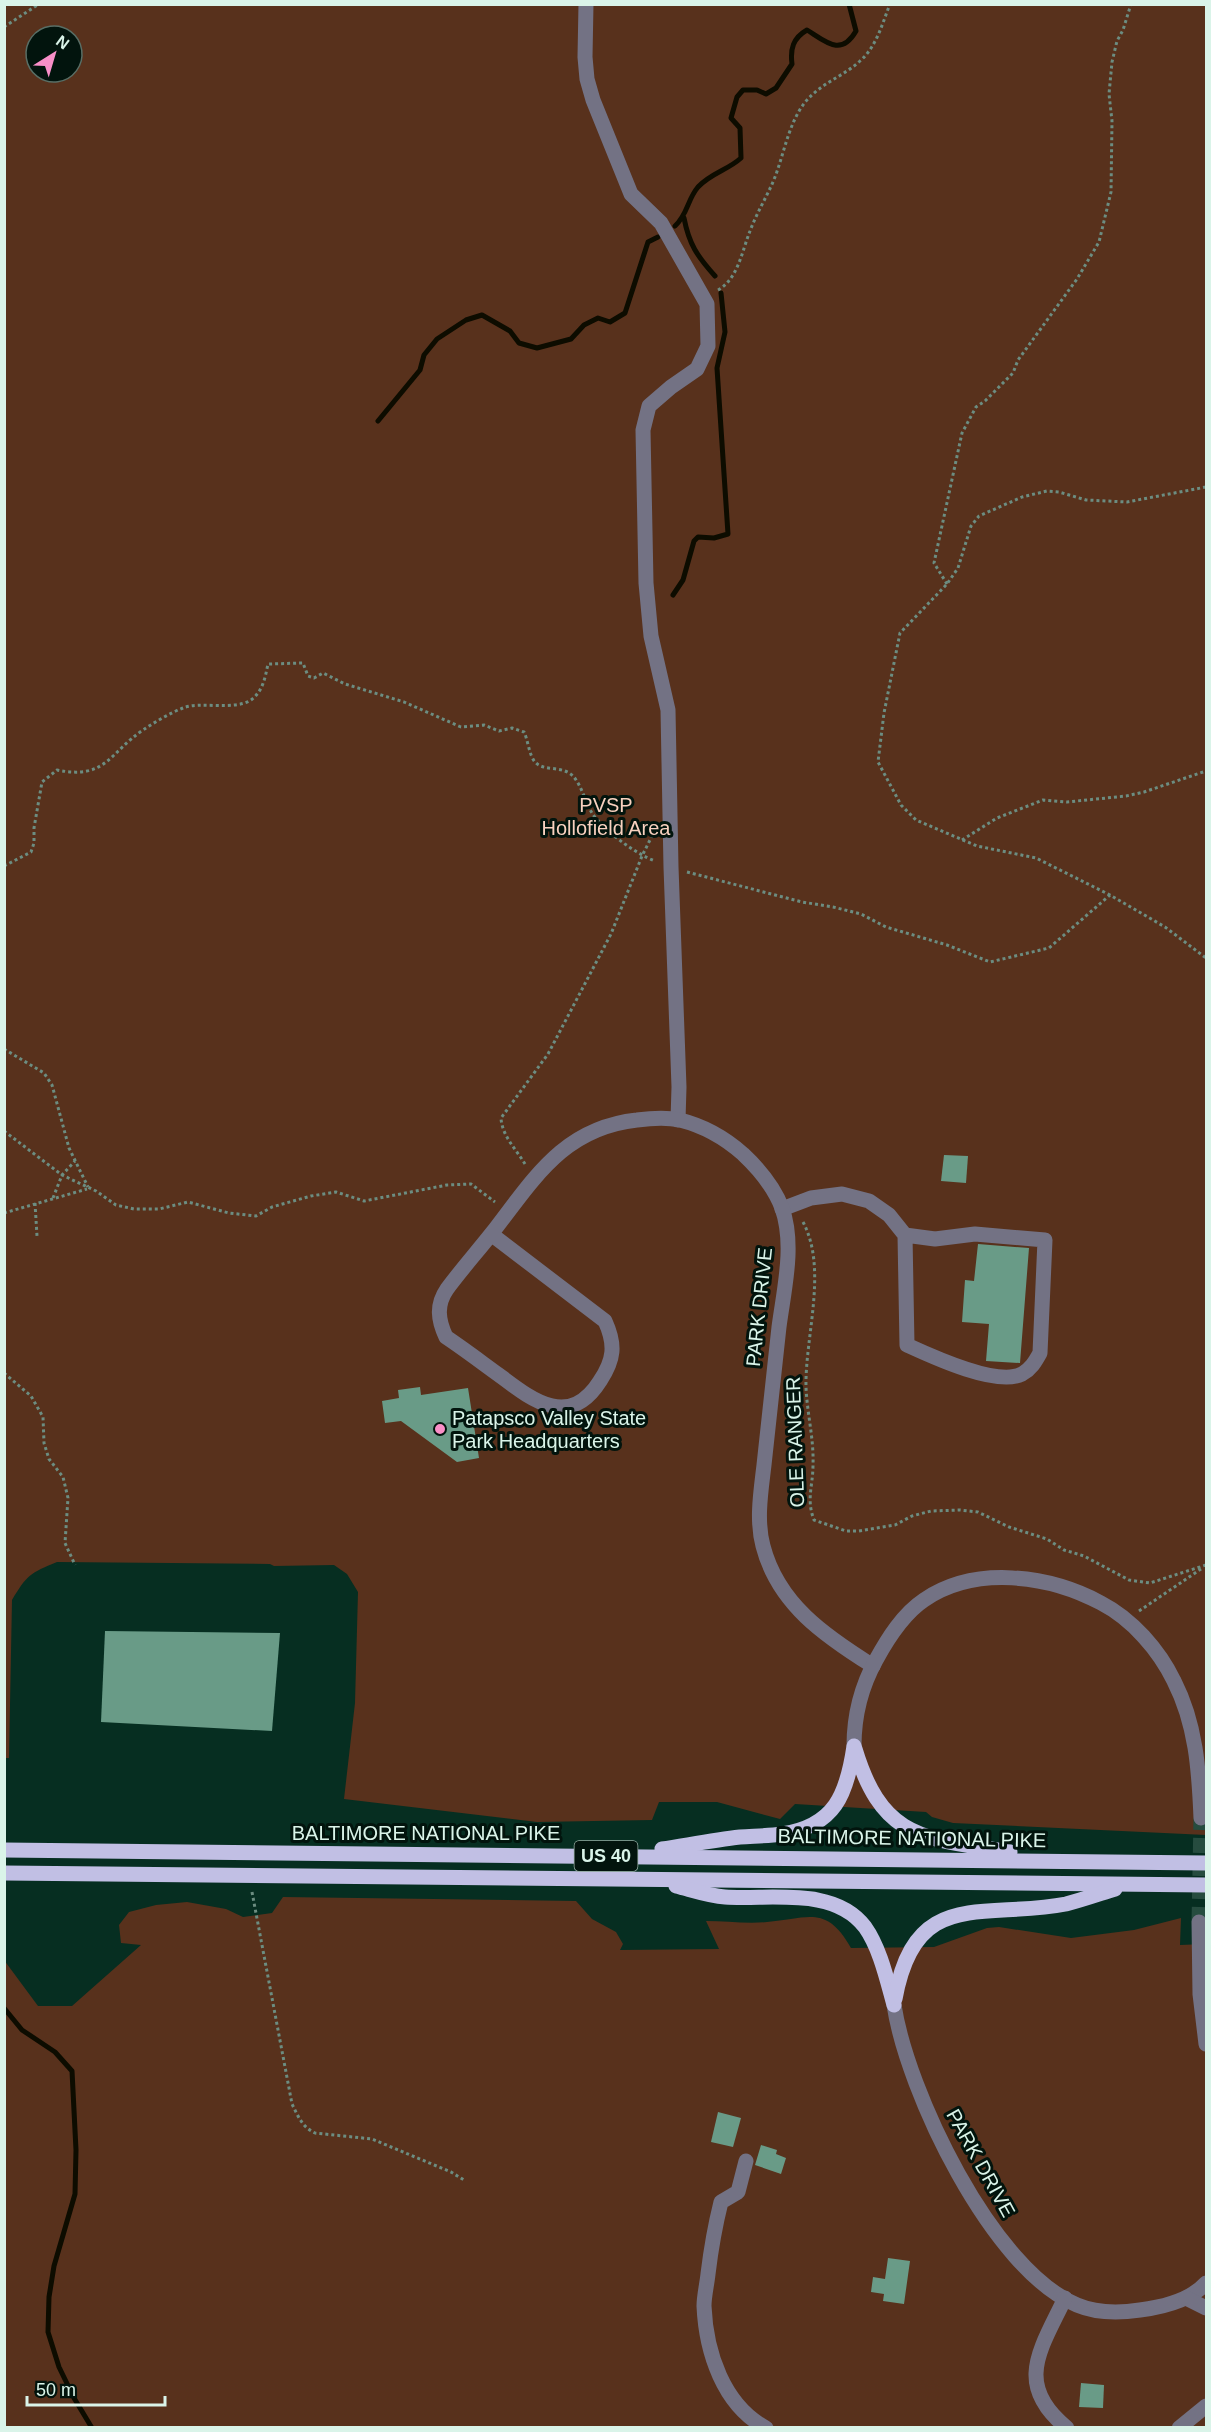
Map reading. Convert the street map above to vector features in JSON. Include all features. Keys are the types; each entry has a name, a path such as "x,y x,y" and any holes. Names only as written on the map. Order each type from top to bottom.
{"main road":[{"path":"619,1856 742,1837 799,1831 817,1823 832,1810 840,1799 849,1777 854,1746"},
{"path":"854,1746 862,1774 873,1795 889,1816 917,1834 1060,1860"},
{"name":"BALTIMORE NATIONAL PIKE","path":"4,1850 1206,1863"},
{"name":"US 40","path":"4,1874 1206,1885"},
{"path":"646,1880 723,1897 814,1900 838,1905 854,1915 866,1928 885,1974 894,2005"},
{"path":"894,2005 900,1972 911,1947 925,1930 946,1918 980,1911 1067,1904 1128,1885"}],"street":[{"path":"586,4 585,57 587,79 593,100 631,194 661,223 707,304 708,346 697,369 649,406 643,430 646,583 651,636 668,710 671,867 680,1087 678,1120"},
{"name":"PARK DRIVE","path":"491,1234 605,1322 611,1334 614,1351 609,1367 597,1386 571,1406 553,1407 534,1401 446,1337 441,1327 439,1300 533,1179 569,1144 609,1125 655,1118 678,1120 709,1130 736,1147 764,1177 788,1207 788,1251 760,1498 762,1544 777,1581 800,1612 831,1640 873,1666"},
{"path":"788,1207 811,1198 842,1194 869,1201 889,1215 904,1235 907,1345 943,1362 992,1376 1020,1375 1033,1366 1040,1353 1045,1240 975,1234 935,1239 904,1235"},
{"path":"854,1746 856,1708 873,1666 897,1626 923,1600 941,1590 984,1578 1010,1577 1062,1587 1103,1603 1126,1620 1163,1661 1185,1705 1193,1731 1201,1818"},
{"path":"1200,1922 1200,1994 1206,2044"},
{"name":"PARK DRIVE","path":"894,2005 898,2034 910,2068 955,2166 998,2238 1033,2277 1078,2305 1102,2311 1126,2312 1159,2307 1186,2298 1206,2283"},
{"path":"746,2161 738,2192 720,2202 713,2232 704,2304 715,2361 724,2386 740,2408 766,2427"},
{"path":"1065,2298 1038,2357 1035,2376 1042,2402 1067,2427"},
{"path":"1186,2298 1206,2308"},
{"path":"1179,2427 1206,2406"}],"path":[{"path":"4,27 39,4"},
{"path":"704,298 726,285 741,259 753,223 774,179 798,112 819,87 860,61 875,44 890,4"},
{"path":"947,584 934,563 962,433 976,407 1013,373 1018,360 1077,279 1098,242 1111,192 1112,121 1109,94 1112,62 1131,4"},
{"path":"1206,487 1164,497 1127,502 1086,501 1053,491 1022,496 980,516 971,526 958,568 947,584 900,633 884,713 878,762 901,805 916,820 977,846 1036,858 1110,895 1165,927 1206,958"},
{"path":"4,864 31,852 42,782 57,770 71,773 94,770 111,760 142,730 185,706 209,707 248,702 261,691 268,664 291,662 303,663 308,676 314,678 323,673 345,684 404,702 461,727 484,725 499,730 513,728 524,732 533,760 540,766 559,768 572,776 593,815 642,856 722,883 861,914 886,927 947,945 990,962 1049,948 1110,895"},
{"path":"962,840 997,818 1043,800 1067,802 1126,796 1206,771"},
{"path":"533,1179 508,1140 501,1126 501,1118 548,1054 611,934 642,856 656,829"},
{"path":"4,1049 44,1073 52,1085 69,1148 89,1189"},
{"path":"4,1131 62,1175 116,1205 134,1209 159,1209 188,1202 229,1213 256,1216 272,1208 311,1196 336,1192 364,1201 447,1185 471,1184 508,1212"},
{"path":"53,1198 62,1175 75,1161"},
{"path":"4,1213 89,1189"},
{"path":"35,1203 37,1236"},
{"name":"OLE RANGER","path":"788,1207 809,1234 815,1271 806,1389 813,1467 808,1505 814,1520 846,1531 859,1531 895,1525 912,1516 931,1511 978,1512 1009,1527 1047,1539 1064,1550 1084,1556 1130,1580 1150,1583 1206,1565"},
{"path":"4,1373 31,1396 43,1417 44,1443 49,1459 63,1477 68,1498 65,1543 75,1565"},
{"path":"1126,1620 1206,1565"},
{"path":"249,1876 292,2104 299,2119 315,2133 372,2139 451,2172 464,2180"}],"green space":[{"name":"PVSP Hollofield Area","path":"5,5 1206,5 1206,1835 953,1823 932,1817 926,1812 795,1804 780,1819 717,1802 659,1802 652,1820 537,1822 344,1799 355,1703 358,1592 347,1574 334,1565 57,1562 35,1572 26,1580 12,1600 9,1758 5,1758"},
{"path":"283,1897 576,1901 592,1919 616,1932 623,1944 620,1950 719,1949 706,1921 759,1923 815,1917 833,1925 851,1948 934,1947 987,1928 999,1927 1071,1938 1134,1930 1181,1918 1180,1945 1206,1944 1206,2427 5,2427 4,1960 38,2006 72,2006 141,1945 121,1943 119,1925 129,1912 156,1905 187,1902 226,1909 243,1917 272,1913"}],"building":[{"path":"944,1155 968,1156 966,1183 941,1181"},
{"path":"978,1244 1029,1248 1020,1363 986,1361 989,1324 962,1322 965,1280 974,1281"},
{"name":"Patapsco Valley State Park Headquarters","path":"420,1387 421,1395 468,1388 479,1458 457,1462 401,1421 385,1423 382,1401 399,1398 398,1390"},
{"path":"105,1631 280,1633 272,1731 101,1722"},
{"path":"718,2112 741,2118 733,2147 711,2142"},
{"path":"761,2145 777,2150 776,2154 786,2158 781,2174 755,2165"},
{"path":"888,2258 910,2261 904,2304 883,2301 884,2294 871,2292 873,2277 885,2279"},
{"path":"1081,2383 1104,2385 1103,2408 1079,2407"}],"waterway":[{"path":"675,226 683,217 698,187 708,178 741,158 740,128 731,118 737,97 743,90 757,90 766,94 776,88 792,64 792,49 796,40 807,30 833,45 845,44 856,31 849,4"},
{"path":"684,218 688,235 695,249 715,276"},
{"path":"378,421 420,370 424,355 437,339 466,320 482,315 510,331 519,343 537,348 571,339 584,325 598,318 610,322 625,313 648,242 658,237"},
{"path":"673,595 683,580 694,541 698,537 714,538 728,534 717,368 725,332 721,293"},
{"path":"4,2008 22,2030 55,2052 72,2071 76,2150 75,2194 54,2266 49,2297 48,2332 59,2367 92,2428"}],"tunnel":[{"path":"1199,1922 1201,1818"}],"place":[{"name":"Patapsco Valley State Park Headquarters","path":"440,1429"}]}
